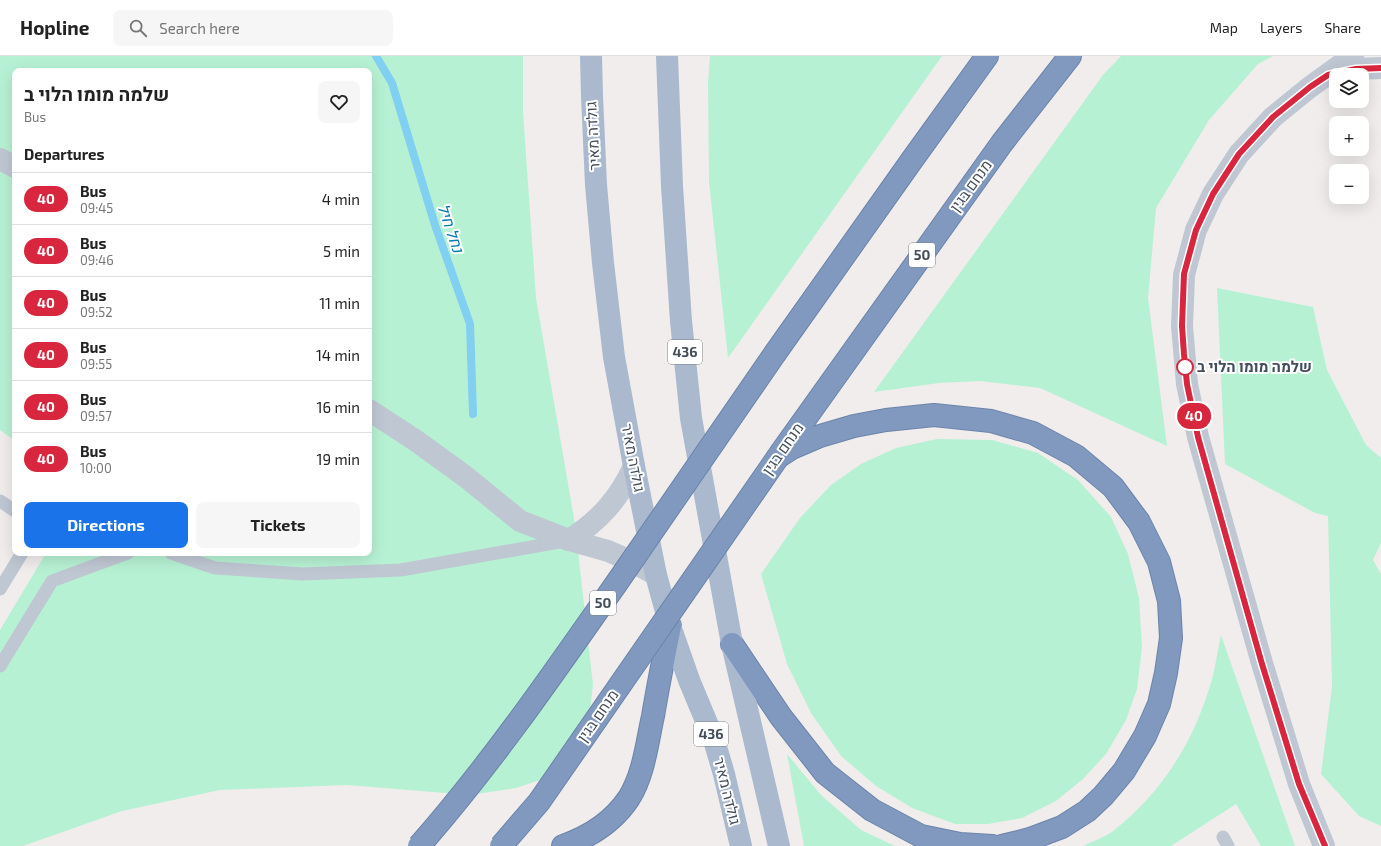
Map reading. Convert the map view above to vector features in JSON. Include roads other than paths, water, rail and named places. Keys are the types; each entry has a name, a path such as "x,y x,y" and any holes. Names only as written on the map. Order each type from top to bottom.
{"highway":[{"name":"50","path":"419,846 450,811 500,747 546,684 776,352 987,56"},
{"name":"מנחם בגין","path":"501,846 539,802 778,456 1002,143 1070,56"},
{"path":"778,456 792,448 820,436 854,426 886,420 934,416 992,421 1033,433 1076,456 1113,487 1139,522 1158,562 1169,601 1171,638 1166,673 1159,704 1145,736 1124,770 1103,796 1087,811 1062,827 1030,839 1002,846"},
{"path":"563,846 593,833 613,816 629,798 639,778 646,752 670,626"},
{"path":"732,644 781,717 825,773 872,810 921,836 960,844 992,846"}],"main road":[{"name":"גולדה מאיר","path":"591,56 596,185 603,263 614,356 634,466 656,575 670,626 689,680 714,740 724,774 741,846"},
{"name":"436","path":"667,56 672,186 691,418 732,644 779,846"}],"street":[{"path":"1324,846 1299,784 1262,664 1198,437 1187,384 1182,326 1184,274 1196,230 1213,194 1239,154 1273,117 1310,87 1353,56"},
{"path":"1328,75 1356,69 1381,68"},
{"path":"0,160 12,166"},
{"path":"372,412 415,440 466,477 520,521 569,540 608,551 631,561 656,575"},
{"path":"569,540 586,529 608,508 624,487 634,466"}],"lane":[{"path":"0,501 12,510"},
{"path":"179,556 216,568 303,574 401,570 569,540"},
{"path":"0,589 20,556"},
{"path":"0,666 52,581 120,556"}],"waterway":[{"name":"נחל חיל","path":"376,56 392,83 435,225 470,324 473,414"}],"place":[{"name":"שלמה מומו הלוי ב","path":"1185,367"}]}
